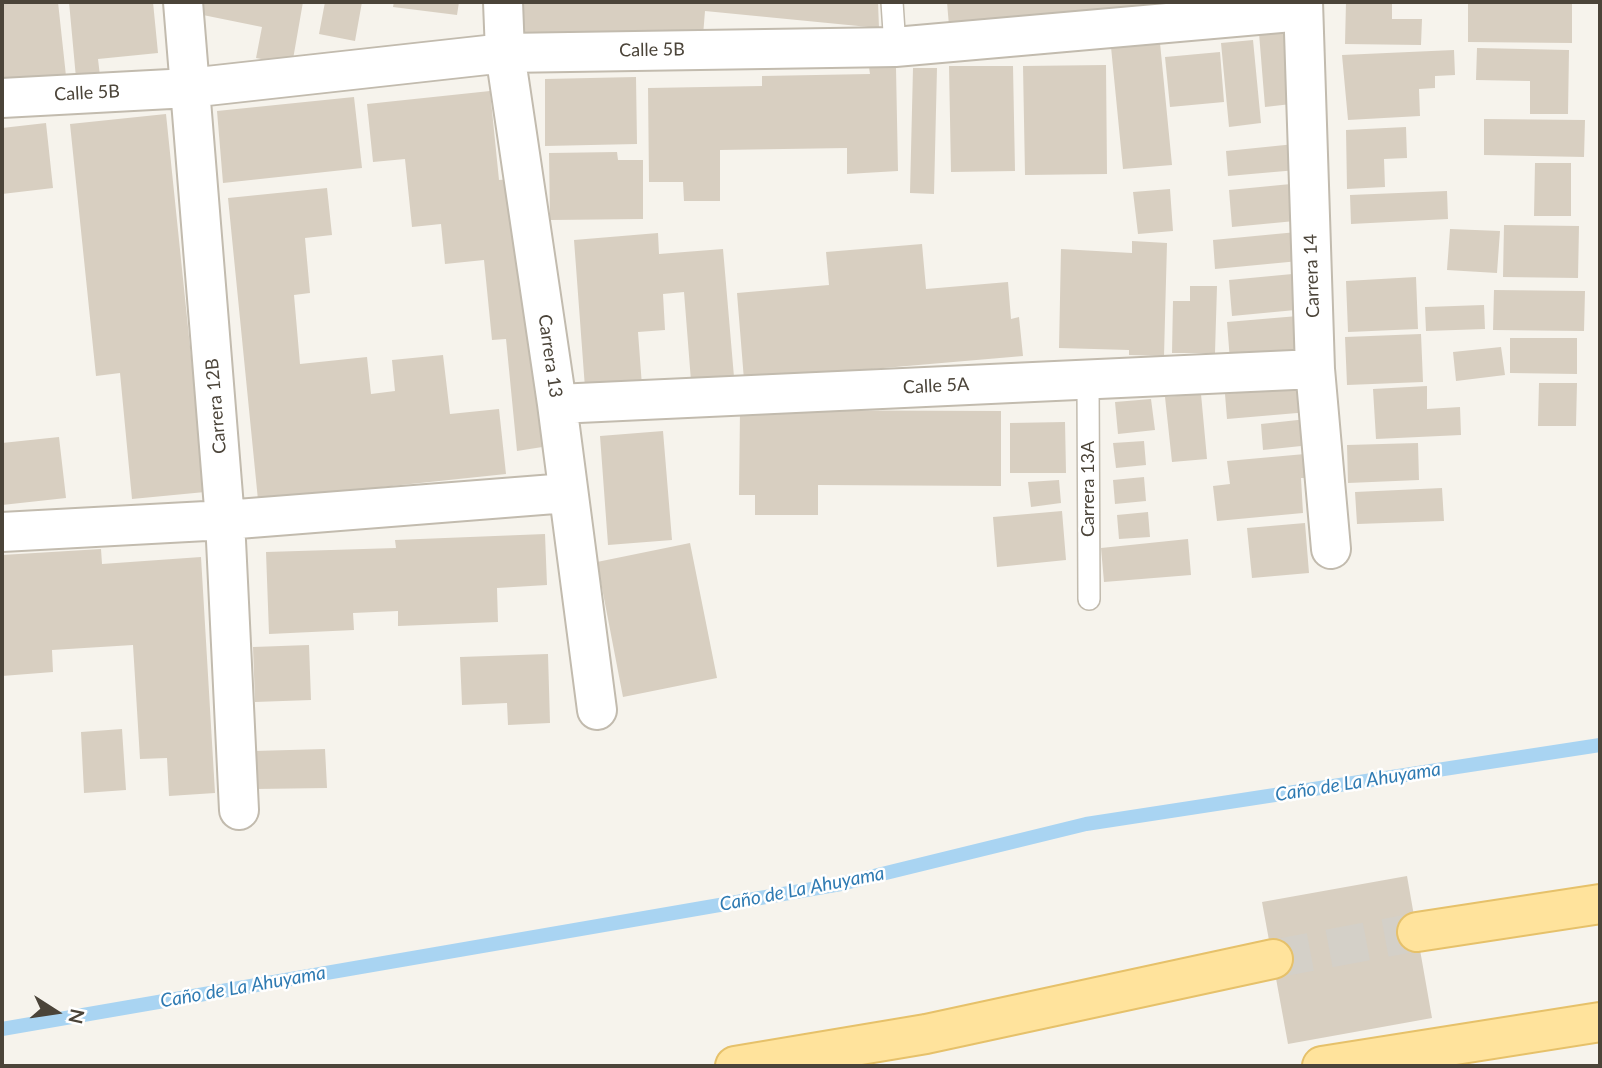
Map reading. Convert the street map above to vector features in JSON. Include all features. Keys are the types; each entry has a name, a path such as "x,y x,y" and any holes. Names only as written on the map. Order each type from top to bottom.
{"main road":[{"path":"1416,932 1600,904"},
{"path":"735,1066 926,1034 1273,960"},
{"path":"1322,1066 1600,1022"}],"street":[{"name":"Carrera 12B","path":"183,2 225,520 239,810"},
{"name":"Carrera 13","path":"503,2 505,52 557,404 597,710"},
{"name":"Calle 5B","path":"2,98 189,88 505,52 895,47 1303,6"},
{"name":"Carrera 14","path":"1303,6 1315,369 1331,549"},
{"name":"Calle 5A","path":"557,404 1315,369"},
{"path":"2,532 225,520 567,493"}],"lane":[{"path":"892,2 895,47"},
{"name":"Carrera 13A","path":"1088,380 1089,599"}],"building":[{"path":"2,2 58,2 66,76 2,82"},
{"path":"69,2 153,2 158,53 98,59 100,76 76,78"},
{"path":"201,2 303,2 292,65 256,58 262,27 198,14"},
{"path":"325,2 362,2 355,41 319,34"},
{"path":"394,2 459,2 457,15 393,7"},
{"path":"516,2 878,2 879,28 705,11 702,48 511,42"},
{"path":"947,2 1144,2 1144,8 949,26"},
{"path":"1346,2 1392,2 1392,19 1422,19 1421,45 1345,44"},
{"path":"1468,2 1572,2 1572,43 1468,42"},
{"path":"1293,29 1300,103 1265,107 1259,33"},
{"path":"1253,40 1261,123 1229,127 1221,43"},
{"path":"1160,43 1172,165 1123,169 1111,47"},
{"path":"1477,48 1569,50 1568,114 1530,114 1530,81 1476,80"},
{"path":"1454,50 1455,75 1435,76 1435,88 1419,89 1420,116 1348,120 1342,55"},
{"path":"1220,52 1224,102 1170,107 1165,57"},
{"path":"1106,65 1107,174 1025,175 1023,66"},
{"path":"949,66 1013,66 1015,171 951,172"},
{"path":"869,67 896,68 898,171 847,174 847,148 720,150 720,201 684,201 683,182 649,182 648,88 762,86 762,76 870,74"},
{"path":"913,68 937,68 934,194 910,193"},
{"path":"636,77 637,144 545,146 545,79"},
{"path":"490,91 499,180 513,179 555,445 517,451 506,339 492,340 484,260 445,264 441,224 412,227 405,159 373,162 367,104"},
{"path":"354,97 362,168 223,183 217,111"},
{"path":"166,114 205,492 132,499 120,373 96,376 70,124"},
{"path":"1484,119 1585,120 1584,157 1484,155"},
{"path":"46,123 53,188 2,194 2,128"},
{"path":"1406,127 1407,158 1384,159 1385,187 1347,189 1346,130"},
{"path":"1295,144 1297,170 1228,176 1226,151"},
{"path":"617,152 618,160 643,160 643,219 550,220 549,153"},
{"path":"1535,163 1571,163 1571,216 1534,216"},
{"path":"1291,184 1295,221 1232,227 1229,190"},
{"path":"327,188 332,235 305,238 310,293 294,295 300,364 367,357 371,394 395,391 392,360 443,355 450,414 499,409 506,474 258,500 228,198"},
{"path":"1170,189 1173,231 1138,234 1133,192"},
{"path":"1447,191 1448,219 1351,224 1350,195"},
{"path":"1504,225 1579,226 1578,278 1503,277"},
{"path":"1450,229 1500,231 1497,273 1447,270"},
{"path":"1297,232 1299,261 1215,269 1213,240"},
{"path":"658,233 659,254 723,249 734,377 691,381 684,292 663,294 665,330 638,332 642,386 585,388 574,240"},
{"path":"1132,241 1167,243 1164,356 1129,355 1129,350 1059,348 1061,249 1132,253"},
{"path":"922,244 926,289 1008,282 1011,319 1019,317 1023,356 744,380 737,293 829,285 826,252"},
{"path":"1303,273 1306,309 1232,316 1229,280"},
{"path":"1416,277 1418,329 1348,332 1346,281"},
{"path":"1190,286 1217,286 1215,353 1172,353 1173,301 1190,301"},
{"path":"1494,290 1585,291 1584,331 1493,330"},
{"path":"1484,305 1485,329 1426,331 1425,307"},
{"path":"1298,316 1301,355 1230,361 1227,322"},
{"path":"1421,334 1423,382 1347,385 1345,337"},
{"path":"1510,338 1577,338 1577,374 1510,373"},
{"path":"1501,347 1505,375 1456,381 1453,352"},
{"path":"1539,383 1577,383 1576,426 1538,426"},
{"path":"1427,386 1427,409 1460,407 1461,435 1376,439 1373,389"},
{"path":"1307,387 1309,412 1227,419 1225,394"},
{"path":"1201,394 1207,459 1172,462 1165,397"},
{"path":"1151,399 1155,430 1118,434 1115,402"},
{"path":"740,410 1001,411 1001,486 818,485 818,515 755,515 755,495 739,495"},
{"path":"1307,419 1311,445 1263,450 1261,424"},
{"path":"1065,422 1066,473 1010,473 1010,423"},
{"path":"663,431 672,540 608,545 600,436"},
{"path":"59,437 66,498 2,505 2,443"},
{"path":"1144,441 1146,465 1116,468 1113,443"},
{"path":"1418,443 1419,480 1348,483 1347,445"},
{"path":"1305,454 1307,478 1301,478 1303,513 1217,521 1213,486 1230,484 1227,461"},
{"path":"1144,477 1146,501 1115,504 1113,480"},
{"path":"1059,480 1061,503 1031,507 1028,482"},
{"path":"1442,488 1444,521 1357,524 1355,492"},
{"path":"1062,511 1066,560 997,567 993,517"},
{"path":"1148,512 1150,537 1119,539 1117,515"},
{"path":"1305,523 1309,573 1252,578 1247,528"},
{"path":"545,534 547,585 497,588 498,622 398,626 398,611 353,613 354,630 269,634 266,552 396,548 395,540"},
{"path":"1188,539 1191,575 1104,582 1101,548"},
{"path":"690,543 717,678 623,697 597,562"},
{"path":"101,549 102,564 201,557 215,793 169,796 167,758 140,759 133,645 52,650 53,672 2,676 2,555"},
{"path":"309,645 311,700 255,702 253,647"},
{"path":"548,654 550,723 508,725 507,703 462,705 460,657"},
{"path":"122,729 126,790 84,793 81,732"},
{"path":"325,749 327,788 255,789 254,751"},
{"path":"1407,876 1432,1018 1288,1044 1262,902"}],"waterway":[{"name":"Caño de La Ahuyama","path":"2,1029 841,884 1086,824 1600,745"}],"tunnel":[{"path":"1273,959 1417,932"}]}
